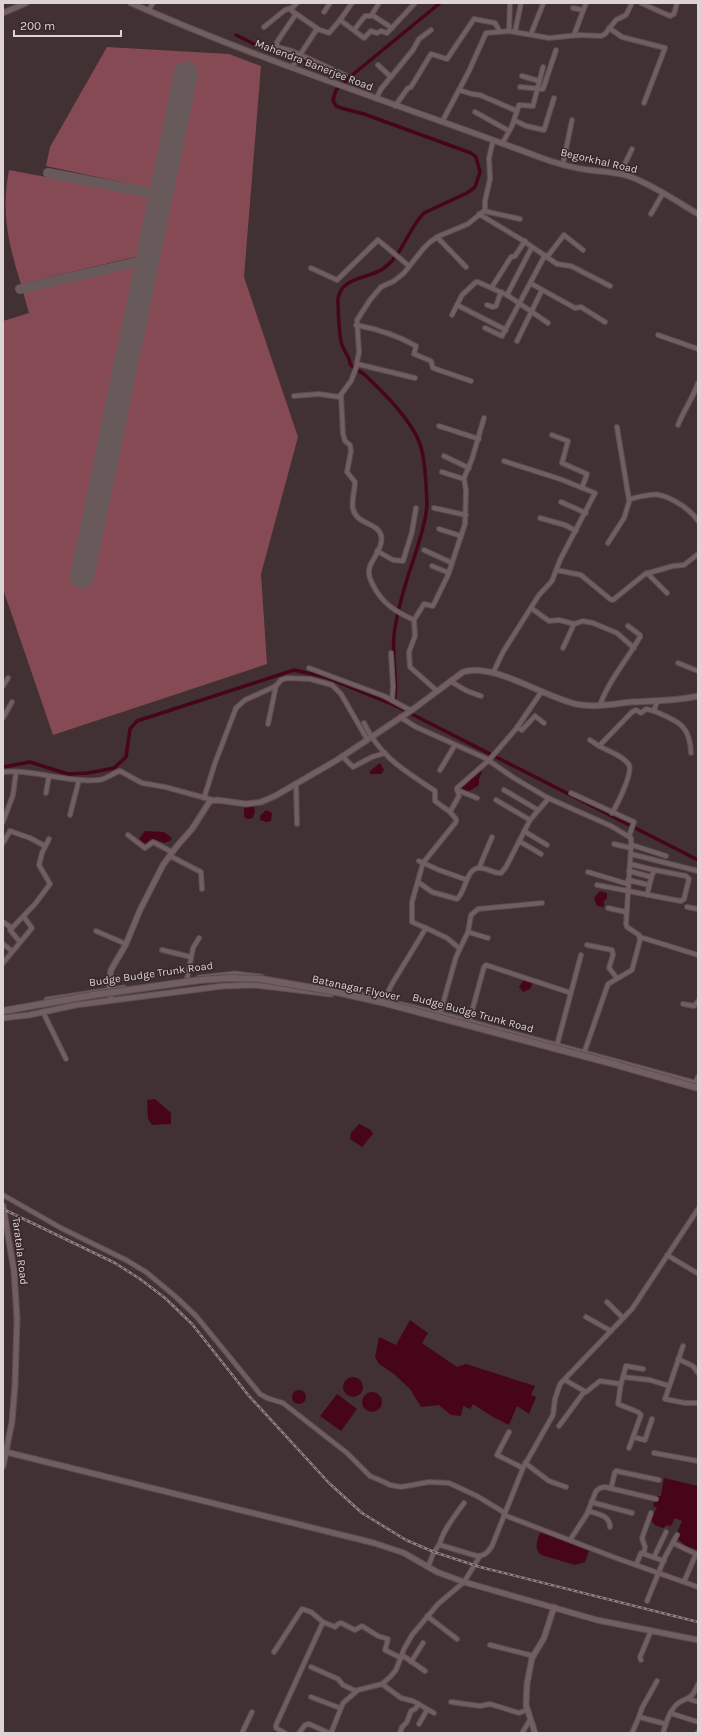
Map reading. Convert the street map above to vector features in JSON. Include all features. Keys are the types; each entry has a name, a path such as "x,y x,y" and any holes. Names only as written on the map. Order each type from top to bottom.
{"main road":[{"name":"Batanagar Flyover","path":"3,1010 93,995 200,980 229,978 261,979 336,992 381,1002 696,1087"}],"street":[{"path":"3,14 26,3"},
{"name":"Mahendra Banerjee Road","path":"131,3 139,4 148,11 338,85 492,140"},
{"path":"148,11 153,3"},
{"path":"264,26 285,10 292,8 297,3"},
{"path":"324,12 330,3"},
{"path":"372,15 379,3"},
{"path":"340,20 364,38 371,31 377,34 382,31 387,33 415,3"},
{"path":"509,31 510,3"},
{"path":"515,32 521,3"},
{"path":"574,35 586,3"},
{"path":"442,122 469,71 485,34 509,31 552,38 574,35 601,36 605,34 616,20 626,15 632,3"},
{"path":"641,3 670,16 674,14 677,3"},
{"path":"292,8 291,10 296,14 318,29 329,34 352,4"},
{"path":"531,34 543,4"},
{"path":"573,8 583,10"},
{"path":"296,14 277,46 345,75"},
{"path":"354,30 364,16 372,15 392,28"},
{"path":"395,106 408,88 411,87 431,54 447,59 474,19 495,23 500,32"},
{"path":"609,28 622,37 665,48 644,103"},
{"path":"292,67 318,29"},
{"path":"376,99 391,76 413,50 419,39 431,30"},
{"path":"520,87 537,90 544,88 556,50"},
{"path":"378,65 391,76"},
{"path":"502,144 514,120 519,105 532,107 543,66"},
{"path":"522,76 539,81"},
{"path":"459,90 480,95 517,111"},
{"path":"514,120 527,126 544,130 554,98"},
{"path":"475,112 509,131"},
{"path":"563,164 572,120"},
{"path":"294,396 319,394 338,398 356,368 359,352 356,325 360,313 377,290 394,281 410,266 422,249 438,237 468,224 484,211 490,179 488,158 492,140"},
{"name":"Begorkhal Road","path":"492,140 541,158 563,164 586,170 620,174 636,179 698,214"},
{"path":"620,174 632,149"},
{"path":"651,214 663,193"},
{"path":"484,211 520,219"},
{"path":"480,214 524,241 556,264 569,265 610,286"},
{"path":"485,328 502,336 546,256 564,235 583,250"},
{"path":"438,237 466,267"},
{"path":"311,268 337,280 378,240 410,266"},
{"path":"492,287 511,257 515,256 524,241"},
{"path":"507,295 532,247"},
{"path":"452,315 462,295 476,282 492,287 507,295 548,323"},
{"path":"530,283 575,308 581,308 605,322"},
{"path":"517,341 542,290"},
{"path":"487,305 493,307 496,306 501,292"},
{"path":"457,305 506,330"},
{"path":"356,325 378,329 410,343 416,346 414,354 432,361 433,368 471,381"},
{"path":"658,335 698,349"},
{"path":"356,368 415,378"},
{"path":"678,425 698,383"},
{"path":"341,395 343,434 345,441 351,448 347,472 355,482 352,508 357,518 374,527 381,534 381,540 369,569 369,577 382,600 397,612 414,620"},
{"path":"437,691 412,670 408,663 409,649 415,636 414,620 424,604 433,606 452,563 461,536 466,515 466,491 464,479 479,439 484,418"},
{"path":"439,426 479,439"},
{"path":"608,543 624,518 629,500 617,427"},
{"path":"552,435 568,441 562,463 587,474 582,488"},
{"path":"444,456 469,468"},
{"path":"492,673 503,652 539,595 550,584 560,560 586,513 595,493 557,477 504,461"},
{"path":"442,472 464,479"},
{"path":"629,500 656,494 664,495 692,513 698,521"},
{"path":"561,502 586,513"},
{"path":"377,551 391,559 403,561 412,532 416,508"},
{"path":"434,508 466,515"},
{"path":"540,518 565,525 576,531"},
{"path":"439,529 461,536"},
{"path":"424,550 452,563"},
{"path":"556,570 581,575 613,600 647,573 673,566 684,565 698,554"},
{"path":"432,566 448,573"},
{"path":"647,573 667,593"},
{"path":"531,608 549,621 556,620 574,624 583,621 593,623 617,634 634,648"},
{"path":"563,648 574,624"},
{"path":"600,705 609,685 634,648 640,636 628,626"},
{"path":"391,653 393,699"},
{"path":"678,663 698,671"},
{"path":"309,668 393,699 412,710"},
{"path":"3,772 28,772 79,780 99,780 120,771 142,783 165,787 213,800 241,804 254,804 267,800 342,756 412,710 463,672 471,670 492,673 577,704 600,705 657,701 698,696"},
{"path":"204,798 215,763 236,708 246,700 276,686 281,680 292,677 328,683 341,694 369,738 394,763 435,791 437,795 435,801 450,812 456,819 456,822 421,862 418,882 412,902 412,922 447,938 459,948"},
{"path":"3,686 8,678"},
{"path":"450,681 481,696"},
{"path":"268,724 276,686"},
{"path":"457,790 458,787 489,760 517,727 542,692"},
{"path":"654,711 657,701"},
{"path":"3,718 4,712 12,702"},
{"path":"600,746 632,712 636,710 641,713 646,710 654,711 682,725 691,738 691,753"},
{"path":"517,727 522,730 535,716 544,723"},
{"path":"401,717 416,727 489,760 514,778 549,798 629,834"},
{"path":"364,722 369,738"},
{"path":"590,740 625,760 629,766 630,773 612,813"},
{"path":"440,770 454,745"},
{"path":"342,756 353,767 372,757 385,753"},
{"path":"3,822 11,804 16,772"},
{"path":"46,793 49,776"},
{"path":"70,815 79,780"},
{"path":"296,784 297,824"},
{"path":"450,812 459,796 457,790"},
{"path":"457,790 477,798"},
{"path":"504,790 538,810"},
{"path":"571,793 634,822 629,834 632,847 627,891 627,927 637,933 640,937 698,955"},
{"path":"418,882 432,892 458,899 462,895 472,871 479,868 501,873 506,867 530,820 549,798"},
{"path":"111,1000 111,970 126,944 140,910 171,854 192,829 206,805 213,800"},
{"path":"496,800 530,820"},
{"path":"3,843 10,831 30,838 45,846"},
{"path":"524,831 547,845"},
{"path":"128,835 145,848 153,842 201,872 202,889"},
{"path":"479,868 492,837"},
{"path":"20,942 10,930 24,917 50,884 39,865 42,853 49,839"},
{"path":"518,841 540,854"},
{"path":"614,844 666,856"},
{"path":"631,854 698,871"},
{"path":"421,862 467,880"},
{"path":"597,885 679,901 684,898 689,881 687,876 630,864"},
{"path":"647,895 654,870"},
{"path":"629,871 651,877"},
{"path":"588,872 628,882 649,885"},
{"path":"440,1014 459,948 468,932 468,924 471,915 478,909 542,903"},
{"path":"687,907 698,909"},
{"path":"608,908 626,912"},
{"path":"3,963 32,928 24,917"},
{"path":"3,922 12,928"},
{"path":"384,1000 426,928"},
{"path":"96,931 126,944"},
{"path":"468,932 488,938"},
{"path":"582,1058 608,984 632,970 640,937"},
{"path":"187,979 193,948 199,938"},
{"path":"3,944 12,951"},
{"path":"587,945 612,950 613,955 609,968 617,978"},
{"path":"162,950 191,958"},
{"path":"557,1045 581,955"},
{"path":"469,1022 484,967 486,965 571,993"},
{"name":"Budge Budge Trunk Road","path":"3,1010 110,990 187,979 222,975 251,975 339,990 440,1014 584,1052 696,1087"},
{"name":"Budge Budge Trunk Road","path":"3,1018 111,1000 238,985 310,991 360,1000 454,1023 696,1087"},
{"path":"683,1004 694,1006 698,1001"},
{"path":"43,1012 66,1059"},
{"path":"696,1087 698,1077"},
{"path":"3,1195 61,1228 126,1260 146,1272 196,1316 260,1394 283,1403 347,1453 370,1476 396,1486 429,1482 449,1483 477,1496 504,1514 636,1565 698,1586"},
{"name":"Taratala Road","path":"3,1206 14,1271 17,1319 16,1375 12,1422 3,1466"},
{"path":"440,1543 444,1547 480,1556 486,1554 492,1546 523,1468 553,1415 556,1396 560,1384 636,1303 698,1209"},
{"path":"667,1255 697,1273"},
{"path":"607,1302 623,1318"},
{"path":"586,1317 611,1331"},
{"path":"683,1346 669,1386 666,1400 698,1403"},
{"path":"678,1359 693,1366 698,1373"},
{"path":"629,1448 641,1415 638,1412 618,1404 626,1366 643,1369"},
{"path":"623,1377 650,1380 669,1386"},
{"path":"565,1380 584,1392"},
{"path":"559,1426 584,1392 587,1392 600,1381 622,1383"},
{"path":"633,1437 645,1440 652,1419"},
{"path":"509,1432 497,1455 523,1468"},
{"path":"6,1452 374,1543 404,1553 428,1567 464,1582 597,1620 698,1640"},
{"path":"654,1453 698,1461"},
{"path":"526,1463 549,1481 566,1487"},
{"path":"611,1488 614,1473 616,1471 659,1480"},
{"path":"570,1540 588,1511 598,1489 602,1487 656,1499"},
{"path":"428,1567 432,1554 464,1502"},
{"path":"592,1502 632,1513"},
{"path":"588,1511 608,1519 610,1522 610,1527"},
{"path":"636,1565 640,1554 644,1553 645,1547 642,1538 651,1513"},
{"path":"654,1557 666,1532"},
{"path":"647,1601 658,1573 677,1535"},
{"path":"673,1543 697,1555 684,1582"},
{"path":"644,1553 664,1561"},
{"path":"299,1733 305,1725 309,1724 330,1733 343,1703 356,1691 382,1684 396,1670 408,1641 438,1604 464,1582 480,1556"},
{"path":"535,1733 527,1710 526,1691 534,1656 546,1633 554,1607"},
{"path":"274,1652 302,1609 311,1612 323,1622 335,1627 339,1623 355,1630 362,1626 378,1636 388,1639 385,1650 411,1662 425,1671"},
{"path":"428,1616 457,1639"},
{"path":"285,1733 276,1728 276,1725 323,1622"},
{"path":"641,1660 640,1657 651,1631"},
{"path":"411,1662 423,1642"},
{"path":"490,1645 534,1656"},
{"path":"311,1667 338,1679 342,1685 356,1691"},
{"path":"632,1733 642,1708 657,1680"},
{"path":"382,1684 402,1698 419,1704 434,1713"},
{"path":"689,1699 698,1684"},
{"path":"312,1697 340,1708"},
{"path":"663,1733 670,1713 680,1702 689,1699 698,1702"},
{"path":"451,1702 480,1706 490,1704 519,1713 527,1710"},
{"path":"400,1733 402,1727 407,1722 411,1711 419,1704"},
{"path":"419,1724 427,1710"},
{"path":"242,1733 252,1712"},
{"path":"670,1713 698,1722"},
{"path":"639,1717 666,1724"},
{"path":"522,1733 530,1720"}],"shaded area":[{"path":"107,47 229,54 261,66 244,277 298,437 261,574 267,664 53,735 3,589 3,321 29,313 23,292 137,266 74,575 89,578 192,74 177,71 153,189 46,166 50,147"},
{"path":"9,170 152,197 139,256 21,284 9,241 7,227 6,200"},
{"path":"380,763 384,770 381,774 370,774 370,771"},
{"path":"478,768 482,772 479,779 479,785 466,793 459,789 466,778"},
{"path":"254,805 255,811 253,818 248,819 244,817 244,807"},
{"path":"266,810 272,813 271,821 266,822 260,820 260,816"},
{"path":"145,831 164,832 172,838 170,841 164,843 154,840 146,845 139,839"},
{"path":"600,891 607,893 607,898 604,901 604,907 597,906 594,898"},
{"path":"525,978 533,983 530,989 523,992 519,987"},
{"path":"155,1099 171,1113 171,1124 152,1125 148,1119 147,1100"},
{"path":"359,1124 371,1130 373,1134 362,1147 350,1139 351,1133"},
{"path":"410,1320 428,1333 422,1343 457,1367 466,1364 535,1386 531,1395 536,1397 529,1414 517,1406 509,1425 473,1404 470,1409 463,1406 461,1416 451,1415 439,1405 421,1407 410,1389 394,1374 379,1364 375,1357 379,1337 396,1345"},
{"path":"353,1377 360,1380 363,1387 360,1394 353,1397 346,1394 343,1387 346,1380"},
{"path":"296,1390 302,1390 306,1394 306,1400 302,1404 296,1404 292,1400 292,1394"},
{"path":"372,1392 379,1395 382,1402 379,1409 372,1412 365,1409 362,1402 365,1395"},
{"path":"337,1394 357,1409 341,1431 320,1416"},
{"path":"664,1478 698,1486 698,1550 686,1546 675,1537 682,1521 675,1518 671,1526 667,1525 663,1528 655,1525 650,1519 657,1508 653,1506 656,1496 661,1496"},
{"path":"543,1527 584,1543 590,1548 585,1562 575,1565 541,1555 538,1552 537,1545 538,1538"}],"waterway":[{"path":"394,705 396,686 393,647 395,628 401,600 425,518 427,504 424,461 417,437 405,417 389,398 365,375 350,364 341,341 338,299 344,286 357,279 378,272 391,262 401,249 418,219 424,213 467,193 475,187 480,172 476,157 471,153 364,114 341,108 336,106 333,100 336,90 351,76 440,3"},
{"path":"236,35 254,44 285,52 347,80"},
{"path":"3,767 30,762 68,774 88,773 114,768 126,757 130,729 137,721 294,670 325,677 394,705 698,860"}],"taxiway":[{"path":"48,173 161,195"},
{"path":"137,262 145,258 150,252"},
{"path":"20,289 137,262 146,269"}],"runway":[{"path":"82,577 186,73"}],"railway":[{"path":"3,1209 115,1263 140,1279 165,1298 192,1324 249,1396 329,1483 362,1513 406,1540 434,1552 480,1567 698,1622"}]}
